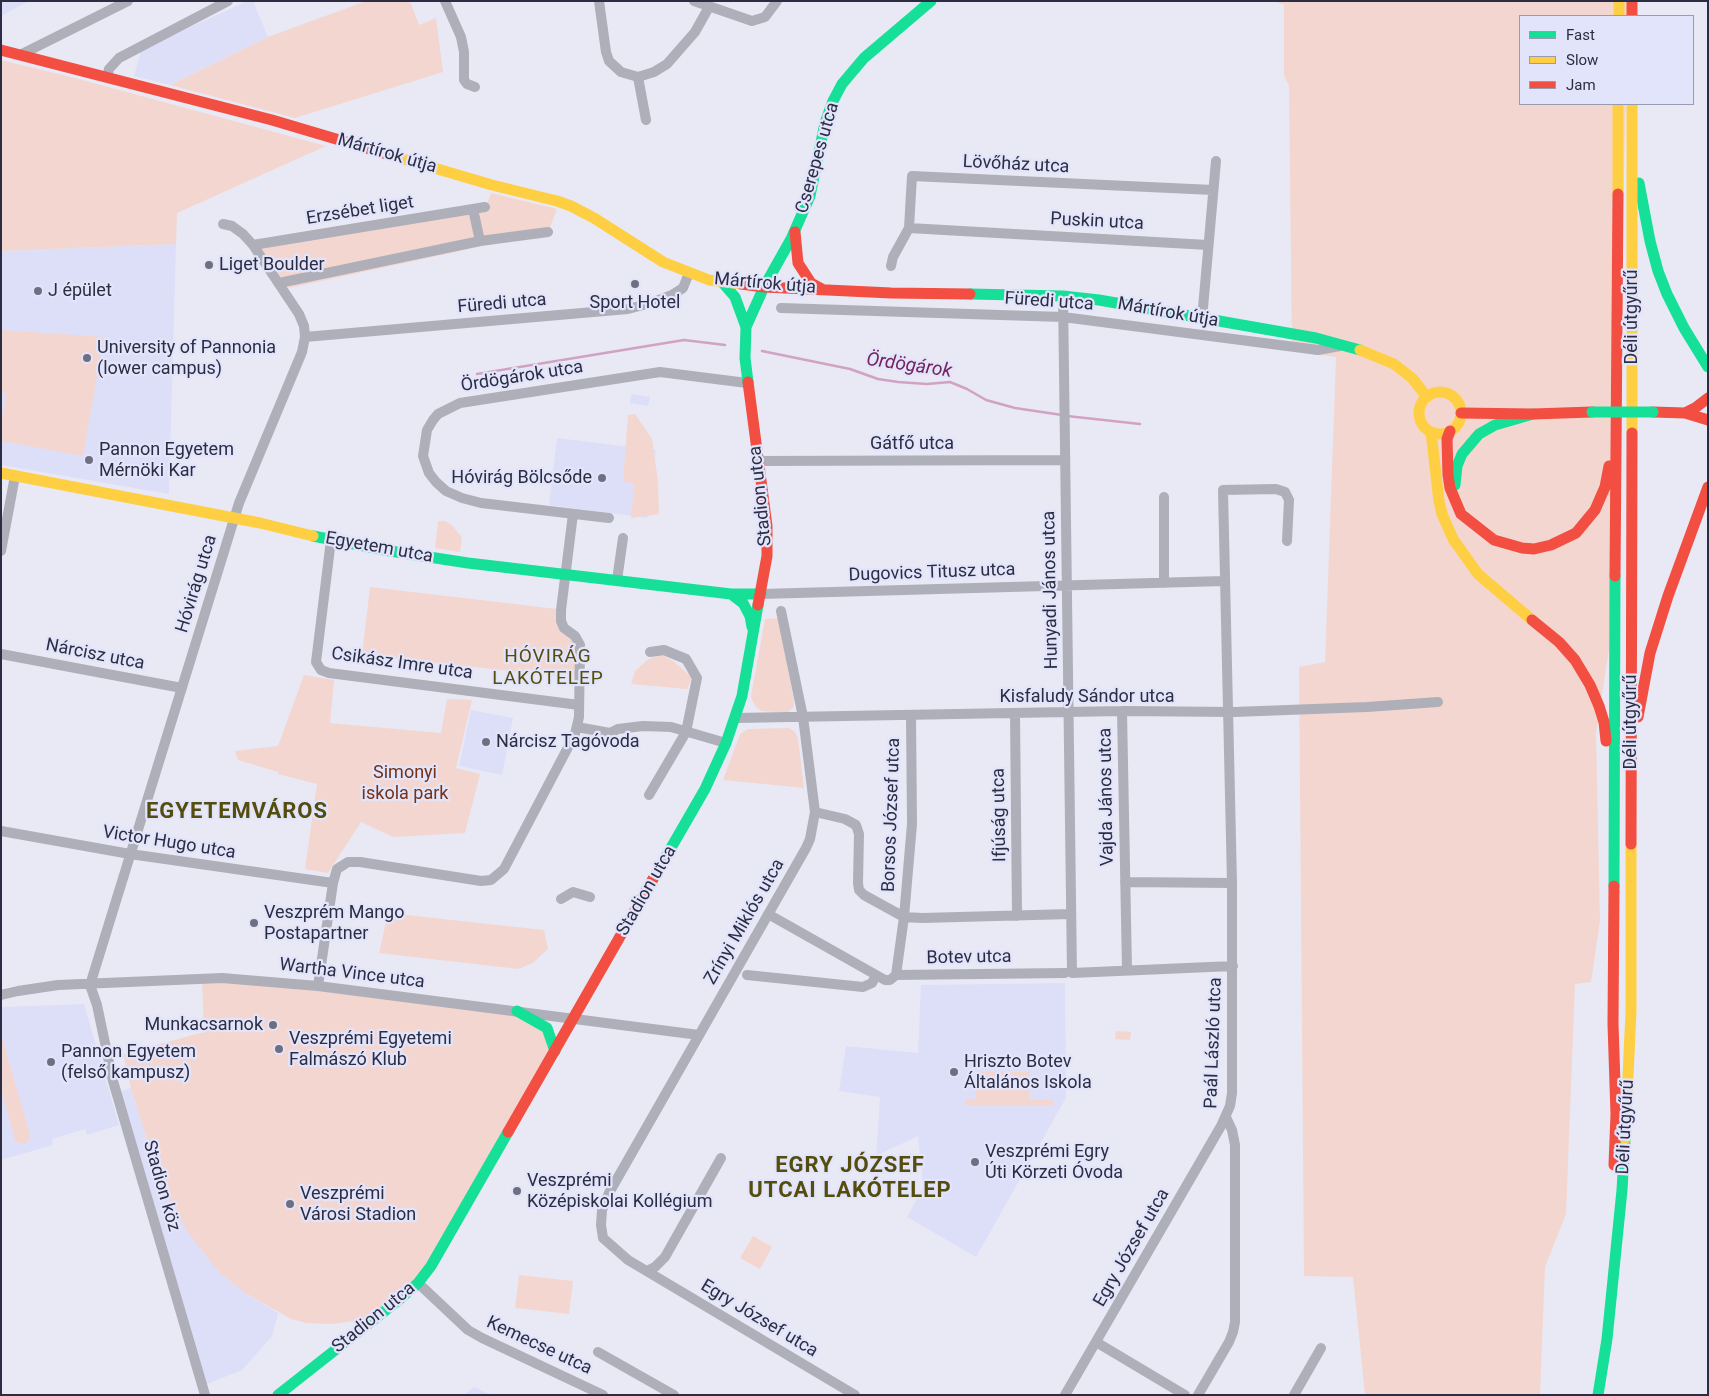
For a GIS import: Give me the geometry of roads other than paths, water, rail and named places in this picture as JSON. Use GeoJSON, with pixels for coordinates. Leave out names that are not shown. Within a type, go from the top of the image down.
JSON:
{"type":"FeatureCollection","features":[{"type":"Feature","properties":{"kind":"main road","name":"Cserepes utca"},"geometry":{"type":"LineString","coordinates":[[764,288],[795,231],[810,196],[825,123],[842,84],[864,58],[931,1]]}},
{"type":"Feature","properties":{"kind":"main road"},"geometry":{"type":"LineString","coordinates":[[1619,1],[1619,15]]}},
{"type":"Feature","properties":{"kind":"main road"},"geometry":{"type":"LineString","coordinates":[[1632,1],[1632,15]]}},
{"type":"Feature","properties":{"kind":"main road","name":"Mártírok útja"},"geometry":{"type":"LineString","coordinates":[[1,50],[272,120],[492,185],[558,201],[594,218],[664,262],[689,273],[722,282],[764,288],[891,293],[1063,296],[1099,300],[1202,320],[1316,338],[1343,345],[1394,364],[1412,378],[1427,397]]}},
{"type":"Feature","properties":{"kind":"main road","name":"Déli útgyűrű"},"geometry":{"type":"LineString","coordinates":[[1607,1339],[1616,1114],[1613,1024],[1618,105]]}},
{"type":"Feature","properties":{"kind":"main road","name":"Déli útgyűrű"},"geometry":{"type":"LineString","coordinates":[[1598,1395],[1607,1339],[1622,1190],[1631,1012],[1632,105]]}},
{"type":"Feature","properties":{"kind":"main road"},"geometry":{"type":"LineString","coordinates":[[1632,146],[1650,241],[1658,271],[1684,328],[1708,367]]}},
{"type":"Feature","properties":{"kind":"main road"},"geometry":{"type":"LineString","coordinates":[[795,231],[798,263],[811,283],[823,290]]}},
{"type":"Feature","properties":{"kind":"main road"},"geometry":{"type":"LineString","coordinates":[[722,282],[735,297],[746,327]]}},
{"type":"Feature","properties":{"kind":"main road","name":"Stadion utca"},"geometry":{"type":"LineString","coordinates":[[278,1395],[418,1283],[442,1249],[705,789],[726,743],[742,696],[767,556],[768,537],[745,358],[746,327],[764,288]]}},
{"type":"Feature","properties":{"kind":"main road"},"geometry":{"type":"LineString","coordinates":[[1684,328],[1708,345]]}},
{"type":"Feature","properties":{"kind":"main road"},"geometry":{"type":"LineString","coordinates":[[1437,392],[1449,394],[1458,401],[1462,413],[1458,424],[1450,431],[1444,434],[1431,432],[1420,418],[1420,406],[1427,397],[1437,392]]}},
{"type":"Feature","properties":{"kind":"main road"},"geometry":{"type":"LineString","coordinates":[[1685,413],[1708,398]]}},
{"type":"Feature","properties":{"kind":"main road"},"geometry":{"type":"LineString","coordinates":[[1462,413],[1653,412],[1685,413],[1708,420]]}},
{"type":"Feature","properties":{"kind":"main road"},"geometry":{"type":"LineString","coordinates":[[1456,504],[1457,466],[1469,444],[1480,434],[1495,425],[1533,414]]}},
{"type":"Feature","properties":{"kind":"main road"},"geometry":{"type":"LineString","coordinates":[[1450,431],[1447,439],[1448,475],[1450,488],[1461,514],[1473,526],[1494,540],[1534,549],[1551,545],[1576,533],[1595,510],[1605,487],[1616,433]]}},
{"type":"Feature","properties":{"kind":"main road"},"geometry":{"type":"LineString","coordinates":[[1431,432],[1439,501],[1451,534],[1464,556],[1478,574],[1559,642],[1575,660],[1590,686],[1601,714],[1614,785]]}},
{"type":"Feature","properties":{"kind":"main road","name":"Egyetem utca"},"geometry":{"type":"LineString","coordinates":[[1,474],[234,518],[331,540],[426,557],[731,594],[761,594]]}},
{"type":"Feature","properties":{"kind":"main road"},"geometry":{"type":"LineString","coordinates":[[1631,750],[1650,653],[1668,596],[1708,486]]}},
{"type":"Feature","properties":{"kind":"main road"},"geometry":{"type":"LineString","coordinates":[[731,594],[743,603],[747,610],[753,633]]}},
{"type":"Feature","properties":{"kind":"main road"},"geometry":{"type":"LineString","coordinates":[[517,1011],[547,1028],[555,1051]]}},
{"type":"Feature","properties":{"kind":"street"},"geometry":{"type":"LineString","coordinates":[[20,55],[128,1]]}},
{"type":"Feature","properties":{"kind":"street"},"geometry":{"type":"LineString","coordinates":[[107,77],[109,69],[119,58],[211,5],[228,1]]}},
{"type":"Feature","properties":{"kind":"street"},"geometry":{"type":"LineString","coordinates":[[445,1],[464,52],[464,80],[467,84],[475,87]]}},
{"type":"Feature","properties":{"kind":"street"},"geometry":{"type":"LineString","coordinates":[[599,1],[606,52],[609,60],[621,72],[638,77],[654,72],[667,64],[695,32],[709,7]]}},
{"type":"Feature","properties":{"kind":"street"},"geometry":{"type":"LineString","coordinates":[[694,1],[752,21],[765,17],[777,1]]}},
{"type":"Feature","properties":{"kind":"street"},"geometry":{"type":"LineString","coordinates":[[638,77],[646,120]]}},
{"type":"Feature","properties":{"kind":"street"},"geometry":{"type":"LineString","coordinates":[[1202,320],[1216,161]]}},
{"type":"Feature","properties":{"kind":"street","name":"Lövőház utca"},"geometry":{"type":"LineString","coordinates":[[891,266],[893,257],[909,228],[912,176],[1214,190]]}},
{"type":"Feature","properties":{"kind":"street","name":"Erzsébet liget"},"geometry":{"type":"LineString","coordinates":[[253,245],[485,207]]}},
{"type":"Feature","properties":{"kind":"street"},"geometry":{"type":"LineString","coordinates":[[473,209],[480,241]]}},
{"type":"Feature","properties":{"kind":"street"},"geometry":{"type":"LineString","coordinates":[[222,224],[232,226],[253,245],[299,314],[304,326],[305,337]]}},
{"type":"Feature","properties":{"kind":"street","name":"Puskin utca"},"geometry":{"type":"LineString","coordinates":[[909,228],[1208,245]]}},
{"type":"Feature","properties":{"kind":"street"},"geometry":{"type":"LineString","coordinates":[[279,283],[480,241],[548,232]]}},
{"type":"Feature","properties":{"kind":"street","name":"Füredi utca"},"geometry":{"type":"LineString","coordinates":[[305,337],[628,309],[672,295],[683,288],[689,273]]}},
{"type":"Feature","properties":{"kind":"street","name":"Hunyadi János utca"},"geometry":{"type":"LineString","coordinates":[[1063,296],[1071,914],[1068,973]]}},
{"type":"Feature","properties":{"kind":"street","name":"Füredi utca"},"geometry":{"type":"LineString","coordinates":[[781,308],[1064,317],[1318,350],[1343,345]]}},
{"type":"Feature","properties":{"kind":"street","name":"Hóvirág utca"},"geometry":{"type":"LineString","coordinates":[[90,985],[234,518],[302,352],[305,337]]}},
{"type":"Feature","properties":{"kind":"street","name":"Ördögárok utca"},"geometry":{"type":"LineString","coordinates":[[609,518],[482,503],[462,498],[446,491],[429,473],[423,456],[427,430],[438,414],[460,403],[660,372],[747,383]]}},
{"type":"Feature","properties":{"kind":"street","name":"Gátfő utca"},"geometry":{"type":"LineString","coordinates":[[758,461],[1065,460]]}},
{"type":"Feature","properties":{"kind":"street"},"geometry":{"type":"LineString","coordinates":[[1,551],[15,476]]}},
{"type":"Feature","properties":{"kind":"street"},"geometry":{"type":"LineString","coordinates":[[1228,712],[1223,490],[1276,489],[1285,492],[1289,500],[1287,541]]}},
{"type":"Feature","properties":{"kind":"street"},"geometry":{"type":"LineString","coordinates":[[1164,497],[1164,583]]}},
{"type":"Feature","properties":{"kind":"street"},"geometry":{"type":"LineString","coordinates":[[318,986],[333,882],[337,868],[348,862],[360,862],[480,881],[491,880],[504,869],[570,742],[579,717],[580,645],[575,636],[564,628],[561,621],[572,514]]}},
{"type":"Feature","properties":{"kind":"street"},"geometry":{"type":"LineString","coordinates":[[617,580],[623,538]]}},
{"type":"Feature","properties":{"kind":"street","name":"Csikász Imre utca"},"geometry":{"type":"LineString","coordinates":[[331,540],[316,662],[321,670],[329,673],[580,705]]}},
{"type":"Feature","properties":{"kind":"street","name":"Dugovics Titusz utca"},"geometry":{"type":"LineString","coordinates":[[761,594],[1224,581]]}},
{"type":"Feature","properties":{"kind":"street","name":"Zrínyi Miklós utca"},"geometry":{"type":"LineString","coordinates":[[601,1225],[602,1210],[609,1193],[806,848],[812,829],[814,812],[803,717],[781,611]]}},
{"type":"Feature","properties":{"kind":"street"},"geometry":{"type":"LineString","coordinates":[[649,795],[686,732],[697,678],[686,660],[664,650],[650,652]]}},
{"type":"Feature","properties":{"kind":"street","name":"Nárcisz utca"},"geometry":{"type":"LineString","coordinates":[[1,654],[182,688]]}},
{"type":"Feature","properties":{"kind":"street","name":"Kisfaludy Sándor utca"},"geometry":{"type":"LineString","coordinates":[[735,718],[1068,712],[1228,712],[1367,707],[1438,702]]}},
{"type":"Feature","properties":{"kind":"street","name":"Vajda János utca"},"geometry":{"type":"LineString","coordinates":[[1122,712],[1127,970]]}},
{"type":"Feature","properties":{"kind":"street","name":"Paál László utca"},"geometry":{"type":"LineString","coordinates":[[1198,1395],[1229,1342],[1235,1322],[1235,1145],[1232,1130],[1226,1117],[1232,1093],[1233,966],[1228,712]]}},
{"type":"Feature","properties":{"kind":"street","name":"Ifjúság utca"},"geometry":{"type":"LineString","coordinates":[[1015,713],[1017,916]]}},
{"type":"Feature","properties":{"kind":"street","name":"Borsos József utca"},"geometry":{"type":"LineString","coordinates":[[896,975],[904,917],[912,824],[911,715]]}},
{"type":"Feature","properties":{"kind":"street"},"geometry":{"type":"LineString","coordinates":[[576,727],[610,734],[618,728],[643,726],[671,727],[726,743]]}},
{"type":"Feature","properties":{"kind":"street","name":"Borsos József utca"},"geometry":{"type":"LineString","coordinates":[[814,812],[845,819],[856,825],[859,834],[859,890],[864,895],[904,917],[1071,914]]}},
{"type":"Feature","properties":{"kind":"street","name":"Victor Hugo utca"},"geometry":{"type":"LineString","coordinates":[[1,831],[130,854],[333,882]]}},
{"type":"Feature","properties":{"kind":"street","name":"Vajda János utca"},"geometry":{"type":"LineString","coordinates":[[1125,882],[1232,882]]}},
{"type":"Feature","properties":{"kind":"street"},"geometry":{"type":"LineString","coordinates":[[561,899],[574,892],[590,898]]}},
{"type":"Feature","properties":{"kind":"street","name":"Botev utca"},"geometry":{"type":"LineString","coordinates":[[768,914],[885,980],[890,980],[896,975],[1068,973],[1233,966]]}},
{"type":"Feature","properties":{"kind":"street","name":"Botev utca"},"geometry":{"type":"LineString","coordinates":[[747,974],[863,987],[872,982],[876,975]]}},
{"type":"Feature","properties":{"kind":"street","name":"Wartha Vince utca"},"geometry":{"type":"LineString","coordinates":[[1,995],[58,985],[222,978],[318,986],[699,1035]]}},
{"type":"Feature","properties":{"kind":"street","name":"Stadion köz"},"geometry":{"type":"LineString","coordinates":[[90,985],[97,1004],[113,1081],[204,1395]]}},
{"type":"Feature","properties":{"kind":"street","name":"Egry József utca"},"geometry":{"type":"LineString","coordinates":[[1065,1395],[1226,1117]]}},
{"type":"Feature","properties":{"kind":"street"},"geometry":{"type":"LineString","coordinates":[[647,1272],[665,1258],[721,1158]]}},
{"type":"Feature","properties":{"kind":"street","name":"Egry József utca"},"geometry":{"type":"LineString","coordinates":[[601,1225],[603,1238],[614,1249],[647,1272],[855,1395]]}},
{"type":"Feature","properties":{"kind":"street","name":"Kemecse utca"},"geometry":{"type":"LineString","coordinates":[[418,1283],[468,1330],[603,1395]]}},
{"type":"Feature","properties":{"kind":"street"},"geometry":{"type":"LineString","coordinates":[[1096,1342],[1185,1395]]}},
{"type":"Feature","properties":{"kind":"street"},"geometry":{"type":"LineString","coordinates":[[1294,1395],[1321,1348]]}},
{"type":"Feature","properties":{"kind":"street"},"geometry":{"type":"LineString","coordinates":[[598,1352],[674,1395]]}},
{"type":"Feature","properties":{"kind":"waterway","name":"Ördögárok"},"geometry":{"type":"LineString","coordinates":[[477,374],[684,340],[725,345]]}},
{"type":"Feature","properties":{"kind":"waterway","name":"Ördögárok"},"geometry":{"type":"LineString","coordinates":[[762,351],[850,369],[878,379],[927,384],[950,382],[986,400],[1015,408],[1062,415]]}},
{"type":"Feature","properties":{"kind":"waterway","name":"Ördögárok"},"geometry":{"type":"LineString","coordinates":[[1067,416],[1140,424]]}},
{"type":"Feature","properties":{"kind":"place","name":"Liget Boulder"},"geometry":{"type":"Point","coordinates":[209,265]}},
{"type":"Feature","properties":{"kind":"place","name":"Sport Hotel"},"geometry":{"type":"Point","coordinates":[635,284]}},
{"type":"Feature","properties":{"kind":"place","name":"J épület"},"geometry":{"type":"Point","coordinates":[38,291]}},
{"type":"Feature","properties":{"kind":"place","name":"University of Pannonia (lower campus)"},"geometry":{"type":"Point","coordinates":[87,358]}},
{"type":"Feature","properties":{"kind":"place","name":"Pannon Egyetem Mérnöki Kar"},"geometry":{"type":"Point","coordinates":[89,460]}},
{"type":"Feature","properties":{"kind":"place","name":"Hóvirág Bölcsőde"},"geometry":{"type":"Point","coordinates":[602,478]}},
{"type":"Feature","properties":{"kind":"place","name":"Nárcisz Tagóvoda"},"geometry":{"type":"Point","coordinates":[486,742]}},
{"type":"Feature","properties":{"kind":"place","name":"Veszprém Mango Postapartner"},"geometry":{"type":"Point","coordinates":[254,923]}},
{"type":"Feature","properties":{"kind":"place","name":"Munkacsarnok"},"geometry":{"type":"Point","coordinates":[273,1025]}},
{"type":"Feature","properties":{"kind":"place","name":"Veszprémi Egyetemi Falmászó Klub"},"geometry":{"type":"Point","coordinates":[279,1049]}},
{"type":"Feature","properties":{"kind":"place","name":"Pannon Egyetem (felső kampusz)"},"geometry":{"type":"Point","coordinates":[51,1062]}},
{"type":"Feature","properties":{"kind":"place","name":"Hriszto Botev Általános Iskola"},"geometry":{"type":"Point","coordinates":[954,1072]}},
{"type":"Feature","properties":{"kind":"place","name":"Veszprémi Egry Úti Körzeti Óvoda"},"geometry":{"type":"Point","coordinates":[975,1162]}},
{"type":"Feature","properties":{"kind":"place","name":"Veszprémi Középiskolai Kollégium"},"geometry":{"type":"Point","coordinates":[517,1191]}},
{"type":"Feature","properties":{"kind":"place","name":"Veszprémi Városi Stadion"},"geometry":{"type":"Point","coordinates":[290,1204]}},
{"type":"Feature","properties":{"kind":"district","name":"HÓVIRÁG LAKÓTELEP"},"geometry":{"type":"Point","coordinates":[548,668]}},
{"type":"Feature","properties":{"kind":"district","name":"EGYETEMVÁROS"},"geometry":{"type":"Point","coordinates":[237,812]}},
{"type":"Feature","properties":{"kind":"district","name":"EGRY JÓZSEF UTCAI LAKÓTELEP"},"geometry":{"type":"Point","coordinates":[850,1178]}},
{"type":"Feature","properties":{"kind":"park label","name":"Simonyi iskola park"},"geometry":{"type":"Point","coordinates":[405,783]}}]}
